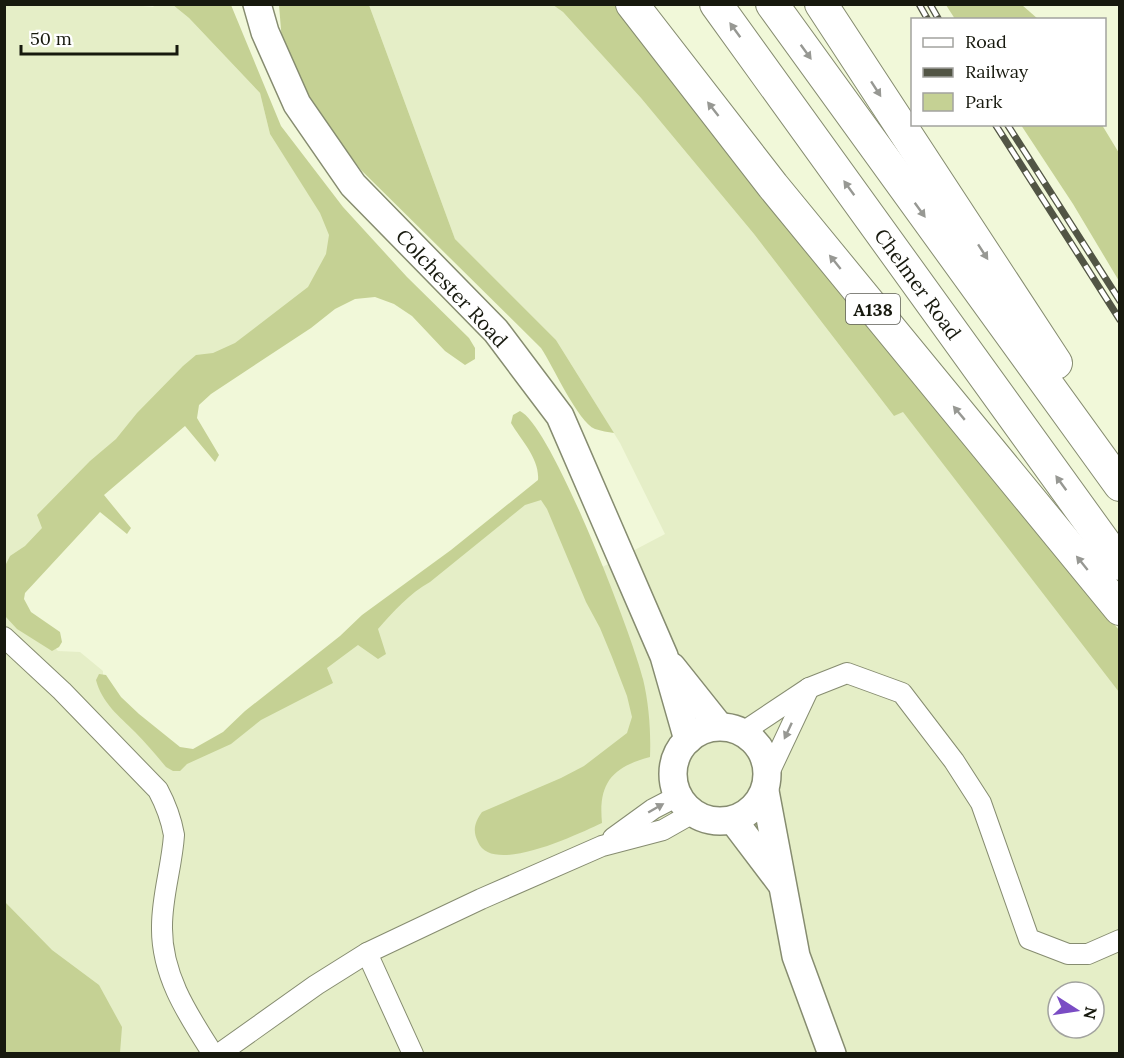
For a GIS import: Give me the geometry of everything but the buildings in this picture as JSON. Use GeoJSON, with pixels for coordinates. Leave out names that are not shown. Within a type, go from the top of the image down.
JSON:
{"type":"FeatureCollection","features":[{"type":"Feature","properties":{"kind":"main road","name":"Colchester Road"},"geometry":{"type":"LineString","coordinates":[[256,4],[265,32],[297,105],[353,185],[496,331],[560,416],[664,656],[688,740]]}},
{"type":"Feature","properties":{"kind":"main road","name":"Colchester Road"},"geometry":{"type":"LineString","coordinates":[[265,32],[268,4]]}},
{"type":"Feature","properties":{"kind":"main road","name":"A138"},"geometry":{"type":"LineString","coordinates":[[632,4],[788,204],[1119,609]]}},
{"type":"Feature","properties":{"kind":"main road","name":"Chelmer Road"},"geometry":{"type":"LineString","coordinates":[[716,4],[1119,564]]}},
{"type":"Feature","properties":{"kind":"main road"},"geometry":{"type":"LineString","coordinates":[[772,4],[1119,485]]}},
{"type":"Feature","properties":{"kind":"main road"},"geometry":{"type":"LineString","coordinates":[[821,4],[1119,460]]}},
{"type":"Feature","properties":{"kind":"main road","name":"Colchester Road"},"geometry":{"type":"LineString","coordinates":[[664,656],[731,729]]}},
{"type":"Feature","properties":{"kind":"main road"},"geometry":{"type":"LineString","coordinates":[[766,783],[756,805],[743,815],[732,820],[716,821],[686,805],[673,780],[673,772],[677,755],[696,733],[731,729],[756,742],[762,752],[796,956],[832,1053]]}},
{"type":"Feature","properties":{"kind":"main road"},"geometry":{"type":"LineString","coordinates":[[732,820],[784,887]]}},
{"type":"Feature","properties":{"kind":"street"},"geometry":{"type":"LineString","coordinates":[[4,637],[63,691],[158,790],[166,805],[174,835],[162,928],[165,958],[172,984],[186,1012],[213,1053]]}},
{"type":"Feature","properties":{"kind":"street"},"geometry":{"type":"LineString","coordinates":[[731,729],[809,688],[848,673],[902,693],[954,761],[981,803],[1029,939],[1068,954],[1088,954],[1119,940]]}},
{"type":"Feature","properties":{"kind":"street"},"geometry":{"type":"LineString","coordinates":[[766,783],[809,688]]}},
{"type":"Feature","properties":{"kind":"street"},"geometry":{"type":"LineString","coordinates":[[219,1053],[316,985],[367,953],[481,899],[602,846],[653,809],[686,805]]}},
{"type":"Feature","properties":{"kind":"street"},"geometry":{"type":"LineString","coordinates":[[367,953],[413,1053]]}},
{"type":"Feature","properties":{"kind":"shaded area"},"geometry":{"type":"Polygon","coordinates":[[[120,4],[153,7],[173,5],[189,18],[260,93],[270,134],[353,263],[270,326],[5,586],[5,5],[120,4]]]}},
{"type":"Feature","properties":{"kind":"shaded area"},"geometry":{"type":"Polygon","coordinates":[[[369,5],[553,5],[563,12],[641,98],[754,234],[894,416],[903,411],[1119,671],[1119,1053],[5,1053],[4,596],[58,651],[80,652],[103,671],[103,684],[180,762],[228,738],[550,482],[591,573],[665,534],[620,443],[556,340],[455,239],[369,5]]]}},
{"type":"Feature","properties":{"kind":"green space"},"geometry":{"type":"Polygon","coordinates":[[[173,5],[231,5],[281,126],[343,207],[407,277],[469,338],[475,348],[475,359],[465,365],[445,351],[412,316],[394,304],[375,297],[355,299],[335,309],[311,328],[211,394],[199,405],[197,418],[219,455],[215,462],[185,426],[104,495],[131,528],[127,534],[100,512],[25,593],[24,599],[31,612],[60,632],[62,642],[52,651],[17,629],[5,616],[5,566],[10,556],[25,546],[42,528],[37,515],[90,461],[116,439],[137,413],[183,366],[196,355],[213,353],[235,343],[308,287],[326,254],[329,235],[320,213],[270,134],[260,93],[189,18],[173,5]]]}},
{"type":"Feature","properties":{"kind":"green space"},"geometry":{"type":"Polygon","coordinates":[[[279,5],[369,5],[455,239],[556,340],[614,433],[595,429],[588,424],[574,405],[541,348],[361,170],[299,85],[282,42],[279,5]]]}},
{"type":"Feature","properties":{"kind":"green space"},"geometry":{"type":"Polygon","coordinates":[[[553,5],[617,5],[963,440],[1119,630],[1119,692],[903,412],[894,416],[754,234],[641,98],[563,12],[553,5]]]}},
{"type":"Feature","properties":{"kind":"green space"},"geometry":{"type":"Polygon","coordinates":[[[946,5],[1022,5],[1037,18],[954,18],[946,5]]]}},
{"type":"Feature","properties":{"kind":"green space"},"geometry":{"type":"Polygon","coordinates":[[[1022,126],[1103,126],[1119,153],[1119,281],[1073,204],[1022,126]]]}},
{"type":"Feature","properties":{"kind":"green space"},"geometry":{"type":"Polygon","coordinates":[[[520,411],[534,425],[551,453],[590,535],[624,622],[645,689],[649,718],[650,757],[626,766],[611,778],[603,797],[602,823],[556,843],[517,854],[500,855],[486,851],[478,842],[475,834],[476,823],[482,812],[584,766],[627,733],[632,717],[627,696],[600,628],[586,602],[547,509],[541,500],[525,505],[396,610],[378,629],[386,654],[378,659],[358,645],[327,668],[333,683],[261,720],[231,744],[187,764],[180,771],[173,771],[166,767],[102,696],[96,680],[99,674],[106,675],[121,697],[180,747],[193,749],[223,732],[245,711],[340,636],[362,615],[451,550],[538,480],[533,457],[511,423],[513,415],[520,411]]]}},
{"type":"Feature","properties":{"kind":"green space"},"geometry":{"type":"Polygon","coordinates":[[[4,901],[52,950],[99,985],[122,1027],[120,1053],[5,1053],[4,901]]]}},
{"type":"Feature","properties":{"kind":"railway"},"geometry":{"type":"LineString","coordinates":[[919,4],[927,18]]}},
{"type":"Feature","properties":{"kind":"railway"},"geometry":{"type":"LineString","coordinates":[[930,4],[938,18]]}},
{"type":"Feature","properties":{"kind":"railway"},"geometry":{"type":"LineString","coordinates":[[996,126],[1120,320]]}},
{"type":"Feature","properties":{"kind":"railway"},"geometry":{"type":"LineString","coordinates":[[1008,126],[1120,301]]}}]}
